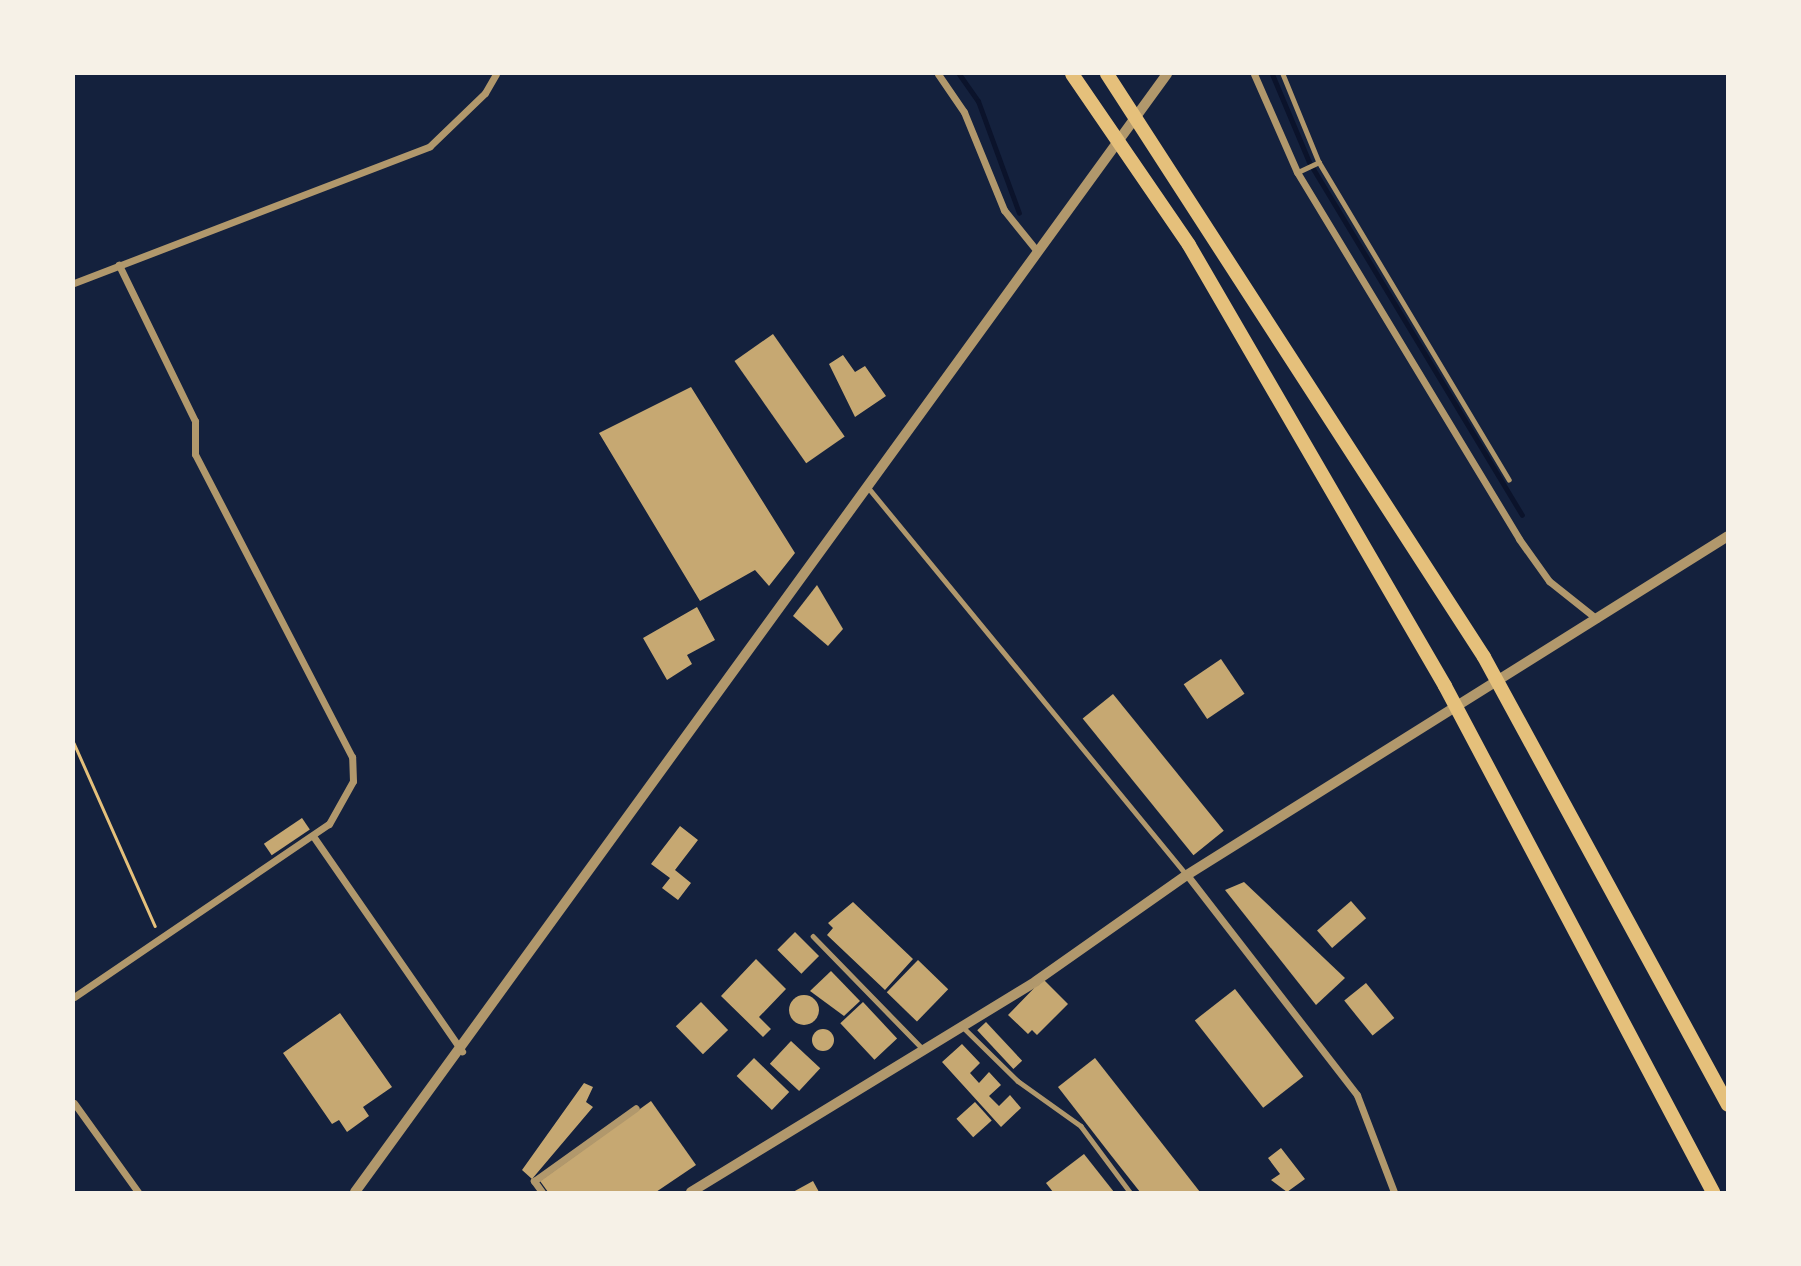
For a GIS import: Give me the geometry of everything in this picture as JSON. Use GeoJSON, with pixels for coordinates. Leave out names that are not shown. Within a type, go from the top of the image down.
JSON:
{"type":"FeatureCollection","features":[{"type":"Feature","properties":{"kind":"highway"},"geometry":{"type":"LineString","coordinates":[[1072,74],[1189,245],[1445,686],[1713,1192]]}},
{"type":"Feature","properties":{"kind":"highway"},"geometry":{"type":"LineString","coordinates":[[1107,74],[1484,657],[1727,1105]]}},
{"type":"Feature","properties":{"kind":"street"},"geometry":{"type":"LineString","coordinates":[[74,283],[430,146],[485,93],[496,74]]}},
{"type":"Feature","properties":{"kind":"street"},"geometry":{"type":"LineString","coordinates":[[938,74],[964,112],[1004,210],[1037,251]]}},
{"type":"Feature","properties":{"kind":"street"},"geometry":{"type":"LineString","coordinates":[[355,1192],[462,1051],[866,485],[1167,74]]}},
{"type":"Feature","properties":{"kind":"street"},"geometry":{"type":"LineString","coordinates":[[1254,74],[1297,172],[1519,539],[1549,581],[1597,619]]}},
{"type":"Feature","properties":{"kind":"street"},"geometry":{"type":"LineString","coordinates":[[74,998],[329,824],[353,781],[352,757],[195,454],[195,421],[170,358],[119,265]]}},
{"type":"Feature","properties":{"kind":"street"},"geometry":{"type":"LineString","coordinates":[[691,1192],[962,1026],[1187,875],[1727,536]]}},
{"type":"Feature","properties":{"kind":"street"},"geometry":{"type":"LineString","coordinates":[[313,836],[462,1051]]}},
{"type":"Feature","properties":{"kind":"street"},"geometry":{"type":"LineString","coordinates":[[1187,875],[1357,1095],[1394,1192]]}},
{"type":"Feature","properties":{"kind":"street"},"geometry":{"type":"LineString","coordinates":[[74,1103],[138,1192]]}},
{"type":"Feature","properties":{"kind":"street"},"geometry":{"type":"LineString","coordinates":[[542,1192],[534,1181],[636,1108]]}},
{"type":"Feature","properties":{"kind":"lane"},"geometry":{"type":"LineString","coordinates":[[1283,74],[1319,162],[1510,480]]}},
{"type":"Feature","properties":{"kind":"lane"},"geometry":{"type":"LineString","coordinates":[[1297,172],[1319,162]]}},
{"type":"Feature","properties":{"kind":"lane"},"geometry":{"type":"LineString","coordinates":[[866,485],[1187,875]]}},
{"type":"Feature","properties":{"kind":"lane"},"geometry":{"type":"LineString","coordinates":[[813,936],[924,1049]]}},
{"type":"Feature","properties":{"kind":"lane"},"geometry":{"type":"LineString","coordinates":[[962,1026],[1018,1081],[1082,1126],[1130,1192]]}},
{"type":"Feature","properties":{"kind":"path"},"geometry":{"type":"LineString","coordinates":[[74,743],[161,939]]}},
{"type":"Feature","properties":{"kind":"building"},"geometry":{"type":"Polygon","coordinates":[[[773,334],[845,436],[806,463],[734,361],[773,334]]]}},
{"type":"Feature","properties":{"kind":"building"},"geometry":{"type":"Polygon","coordinates":[[[843,355],[855,372],[865,366],[886,396],[855,417],[829,364],[843,355]]]}},
{"type":"Feature","properties":{"kind":"building"},"geometry":{"type":"Polygon","coordinates":[[[691,387],[795,553],[769,586],[755,570],[700,601],[599,433],[691,387]]]}},
{"type":"Feature","properties":{"kind":"building"},"geometry":{"type":"Polygon","coordinates":[[[817,585],[843,629],[828,646],[793,616],[817,585]]]}},
{"type":"Feature","properties":{"kind":"building"},"geometry":{"type":"Polygon","coordinates":[[[697,607],[715,640],[687,655],[692,664],[667,680],[643,638],[697,607]]]}},
{"type":"Feature","properties":{"kind":"building"},"geometry":{"type":"Polygon","coordinates":[[[1221,659],[1244,694],[1207,719],[1184,684],[1221,659]]]}},
{"type":"Feature","properties":{"kind":"building"},"geometry":{"type":"Polygon","coordinates":[[[1113,694],[1224,831],[1193,855],[1083,719],[1113,694]]]}},
{"type":"Feature","properties":{"kind":"building"},"geometry":{"type":"Polygon","coordinates":[[[302,818],[310,830],[272,855],[264,844],[302,818]]]}},
{"type":"Feature","properties":{"kind":"building"},"geometry":{"type":"Polygon","coordinates":[[[680,826],[698,840],[675,870],[691,883],[678,900],[662,888],[670,878],[651,864],[680,826]]]}},
{"type":"Feature","properties":{"kind":"building"},"geometry":{"type":"Polygon","coordinates":[[[1244,882],[1345,978],[1316,1005],[1225,890],[1244,882]]]}},
{"type":"Feature","properties":{"kind":"building"},"geometry":{"type":"Polygon","coordinates":[[[1351,901],[1366,918],[1332,948],[1317,931],[1351,901]]]}},
{"type":"Feature","properties":{"kind":"building"},"geometry":{"type":"Polygon","coordinates":[[[853,902],[913,959],[885,990],[827,935],[833,928],[828,923],[853,902]]]}},
{"type":"Feature","properties":{"kind":"building"},"geometry":{"type":"Polygon","coordinates":[[[795,932],[819,956],[801,974],[777,950],[795,932]]]}},
{"type":"Feature","properties":{"kind":"building"},"geometry":{"type":"Polygon","coordinates":[[[756,959],[786,989],[759,1017],[771,1029],[763,1037],[721,996],[756,959]]]}},
{"type":"Feature","properties":{"kind":"building"},"geometry":{"type":"Polygon","coordinates":[[[918,960],[948,989],[917,1022],[887,992],[918,960]]]}},
{"type":"Feature","properties":{"kind":"building"},"geometry":{"type":"Polygon","coordinates":[[[831,971],[860,1001],[844,1016],[810,991],[831,971]]]}},
{"type":"Feature","properties":{"kind":"building"},"geometry":{"type":"Polygon","coordinates":[[[1043,979],[1068,1004],[1037,1035],[1032,1030],[1028,1034],[1008,1015],[1043,979]]]}},
{"type":"Feature","properties":{"kind":"building"},"geometry":{"type":"Polygon","coordinates":[[[1366,983],[1394,1018],[1373,1036],[1344,1001],[1366,983]]]}},
{"type":"Feature","properties":{"kind":"building"},"geometry":{"type":"Polygon","coordinates":[[[1235,989],[1303,1076],[1263,1108],[1195,1020],[1235,989]]]}},
{"type":"Feature","properties":{"kind":"building"},"geometry":{"type":"Polygon","coordinates":[[[804,995],[815,999],[819,1010],[815,1021],[804,1025],[793,1021],[789,1010],[793,999],[804,995]]]}},
{"type":"Feature","properties":{"kind":"building"},"geometry":{"type":"Polygon","coordinates":[[[701,1002],[728,1030],[703,1054],[676,1026],[701,1002]]]}},
{"type":"Feature","properties":{"kind":"building"},"geometry":{"type":"Polygon","coordinates":[[[863,1002],[897,1039],[874,1060],[840,1023],[863,1002]]]}},
{"type":"Feature","properties":{"kind":"building"},"geometry":{"type":"Polygon","coordinates":[[[340,1013],[392,1087],[363,1107],[369,1116],[347,1132],[339,1120],[332,1124],[283,1053],[340,1013]]]}},
{"type":"Feature","properties":{"kind":"building"},"geometry":{"type":"Polygon","coordinates":[[[986,1022],[1022,1061],[1013,1069],[977,1030],[986,1022]]]}},
{"type":"Feature","properties":{"kind":"building"},"geometry":{"type":"Polygon","coordinates":[[[823,1029],[831,1032],[834,1040],[831,1048],[823,1051],[815,1048],[812,1040],[815,1032],[823,1029]]]}},
{"type":"Feature","properties":{"kind":"building"},"geometry":{"type":"Polygon","coordinates":[[[791,1041],[820,1068],[799,1091],[770,1064],[791,1041]]]}},
{"type":"Feature","properties":{"kind":"building"},"geometry":{"type":"Polygon","coordinates":[[[962,1044],[980,1063],[970,1073],[979,1083],[989,1072],[1001,1085],[989,1096],[999,1106],[1010,1095],[1021,1108],[1001,1127],[942,1062],[962,1044]]]}},
{"type":"Feature","properties":{"kind":"building"},"geometry":{"type":"Polygon","coordinates":[[[754,1058],[789,1092],[772,1110],[737,1076],[754,1058]]]}},
{"type":"Feature","properties":{"kind":"building"},"geometry":{"type":"Polygon","coordinates":[[[1095,1058],[1200,1192],[1140,1192],[1110,1154],[1058,1087],[1095,1058]]]}},
{"type":"Feature","properties":{"kind":"building"},"geometry":{"type":"Polygon","coordinates":[[[584,1083],[593,1087],[586,1102],[593,1107],[532,1179],[522,1170],[584,1083]]]}},
{"type":"Feature","properties":{"kind":"building"},"geometry":{"type":"Polygon","coordinates":[[[651,1101],[696,1165],[656,1192],[548,1192],[540,1181],[651,1101]]]}},
{"type":"Feature","properties":{"kind":"building"},"geometry":{"type":"Polygon","coordinates":[[[975,1102],[992,1121],[973,1137],[956,1119],[975,1102]]]}},
{"type":"Feature","properties":{"kind":"building"},"geometry":{"type":"Polygon","coordinates":[[[1281,1148],[1305,1179],[1287,1192],[1271,1180],[1280,1174],[1268,1158],[1281,1148]]]}},
{"type":"Feature","properties":{"kind":"building"},"geometry":{"type":"Polygon","coordinates":[[[1084,1154],[1114,1192],[1053,1192],[1046,1183],[1084,1154]]]}},
{"type":"Feature","properties":{"kind":"building"},"geometry":{"type":"Polygon","coordinates":[[[813,1181],[819,1192],[793,1192],[813,1181]]]}},
{"type":"Feature","properties":{"kind":"waterway"},"geometry":{"type":"LineString","coordinates":[[959,74],[978,101],[1019,213]]}},
{"type":"Feature","properties":{"kind":"waterway"},"geometry":{"type":"LineString","coordinates":[[1272,74],[1309,162],[1522,515]]}}]}
